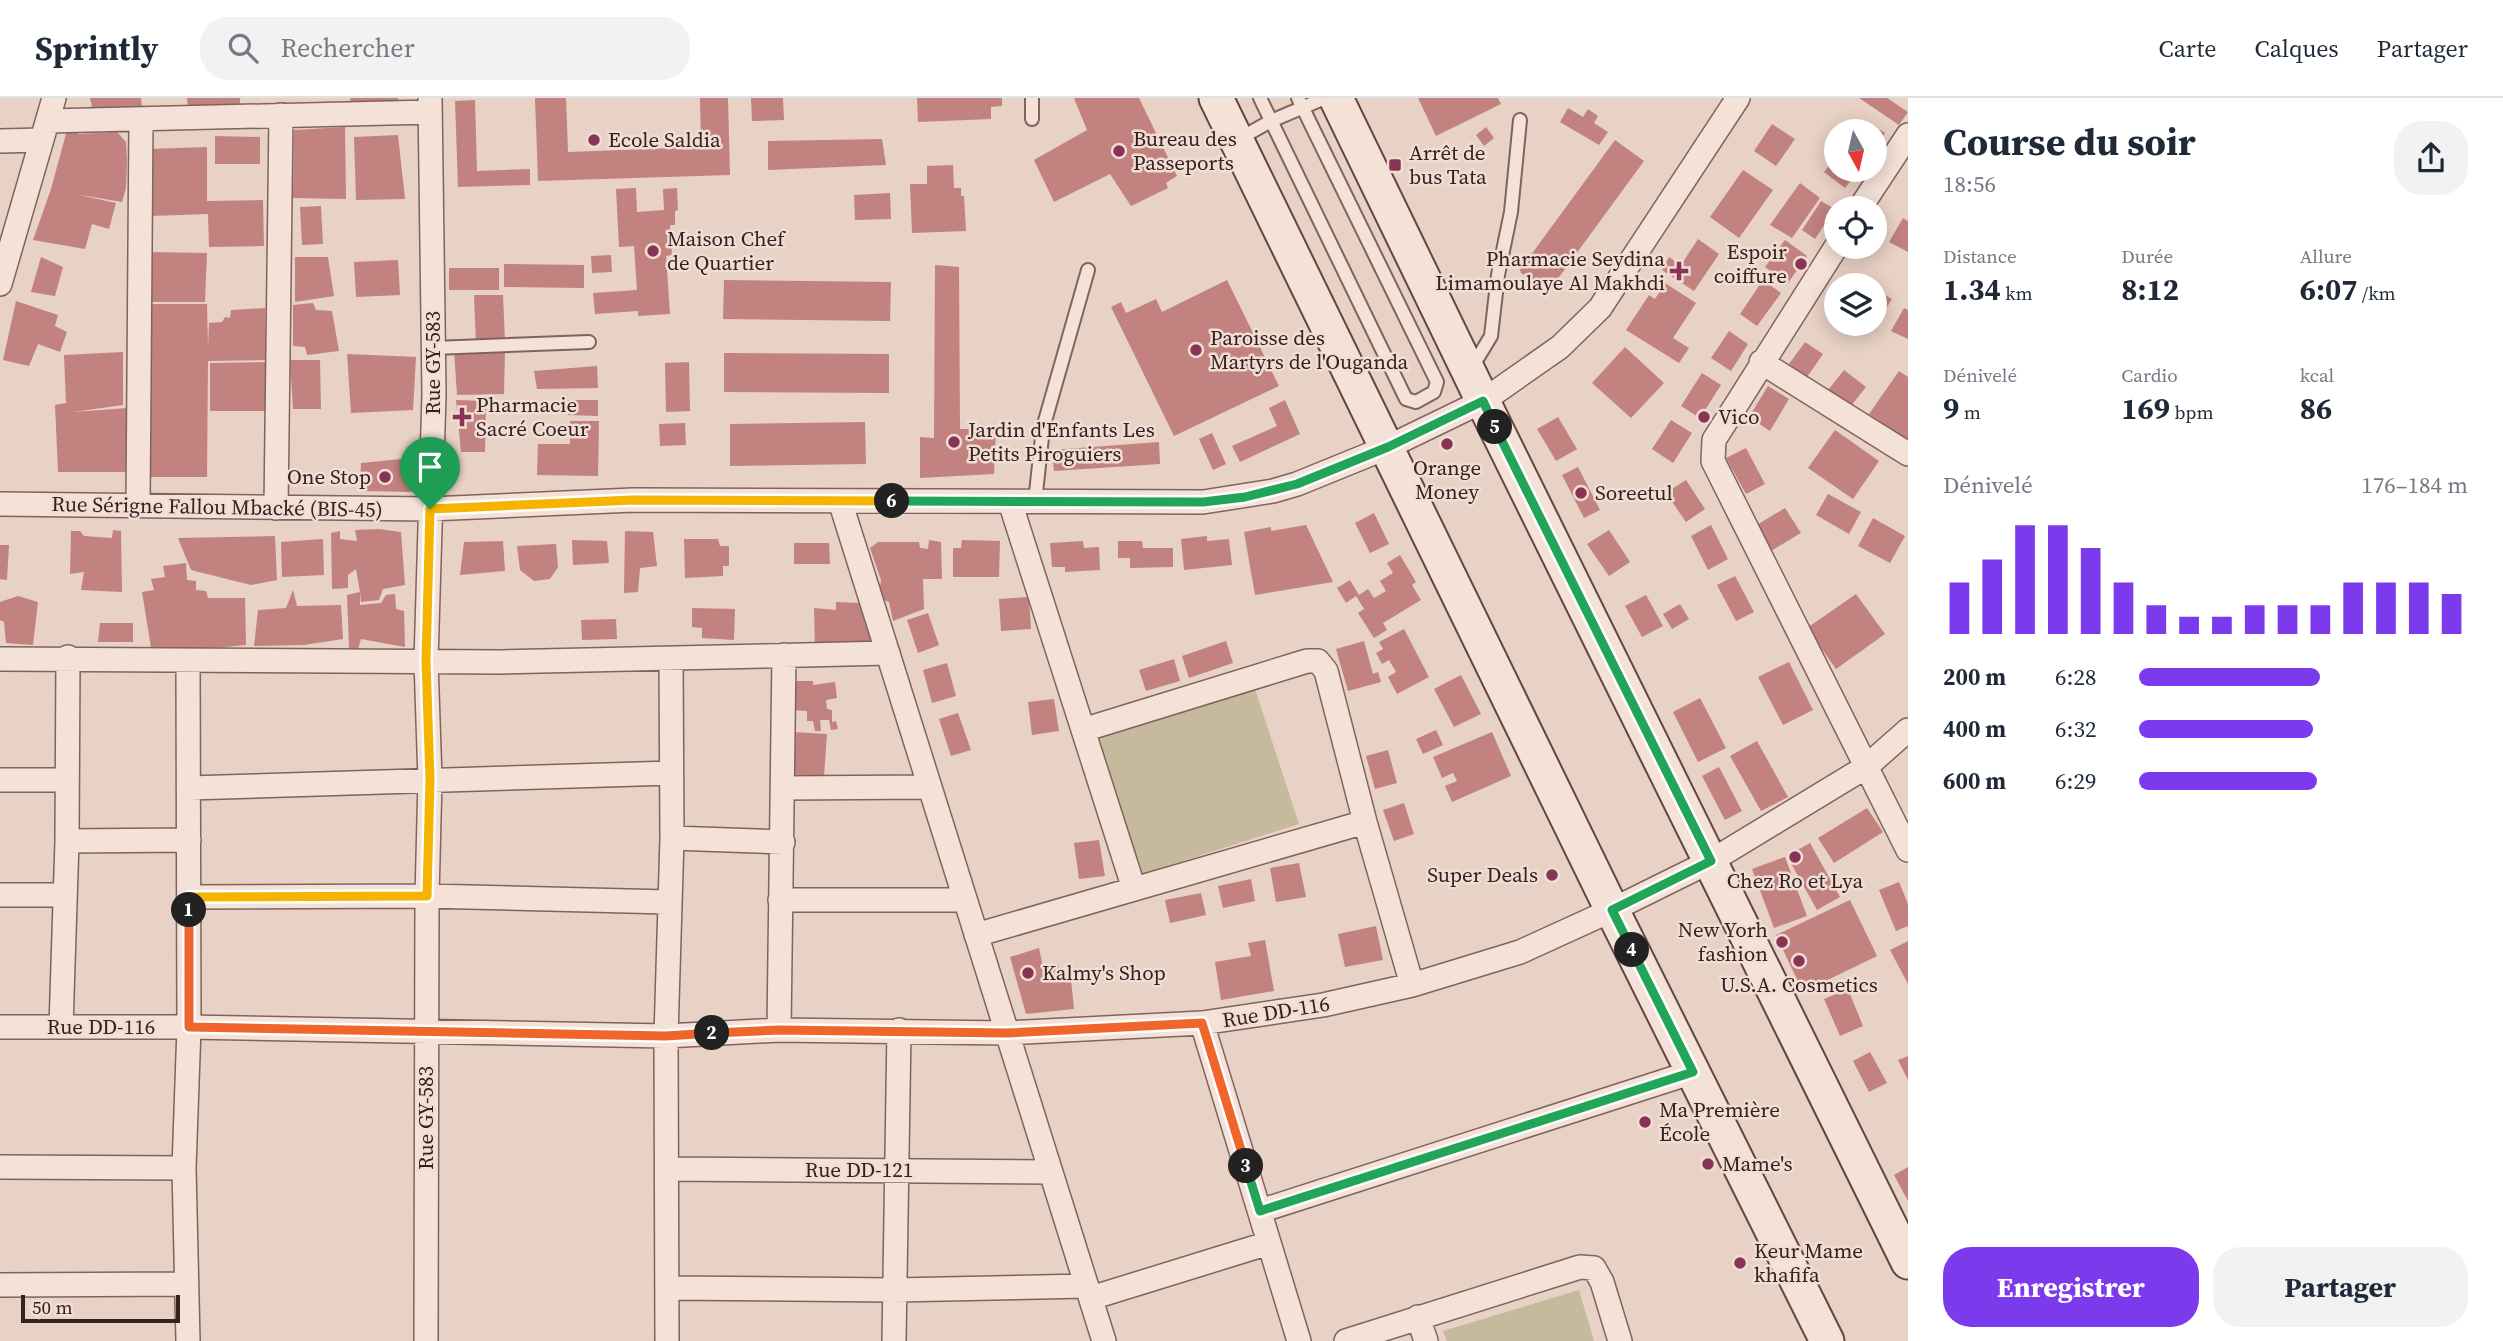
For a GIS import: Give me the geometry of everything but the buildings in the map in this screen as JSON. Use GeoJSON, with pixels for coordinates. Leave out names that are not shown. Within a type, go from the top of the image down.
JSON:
{"type":"FeatureCollection","features":[{"type":"Feature","properties":{"kind":"street"},"geometry":{"type":"LineString","coordinates":[[0,284],[54,98]]}},
{"type":"Feature","properties":{"kind":"street"},"geometry":{"type":"LineString","coordinates":[[1216,98],[1612,910],[1827,1341]]}},
{"type":"Feature","properties":{"kind":"street"},"geometry":{"type":"LineString","coordinates":[[1336,98],[1908,1262]]}},
{"type":"Feature","properties":{"kind":"street","name":"Rue Sérigne Fallou Mbacké (BIS-45)"},"geometry":{"type":"LineString","coordinates":[[0,504],[430,509],[633,500],[1203,502],[1245,497],[1297,484],[1388,447],[1476,387],[1560,347],[1600,308],[1738,98]]}},
{"type":"Feature","properties":{"kind":"street"},"geometry":{"type":"LineString","coordinates":[[0,141],[45,130],[141,119],[281,115],[430,105]]}},
{"type":"Feature","properties":{"kind":"street","name":"Rue GY-583"},"geometry":{"type":"LineString","coordinates":[[426,1341],[426,1031],[430,779],[426,661],[433,348],[430,105]]}},
{"type":"Feature","properties":{"kind":"street"},"geometry":{"type":"LineString","coordinates":[[276,508],[281,115]]}},
{"type":"Feature","properties":{"kind":"street"},"geometry":{"type":"LineString","coordinates":[[138,506],[141,119]]}},
{"type":"Feature","properties":{"kind":"street"},"geometry":{"type":"LineString","coordinates":[[1868,196],[1908,135]]}},
{"type":"Feature","properties":{"kind":"street"},"geometry":{"type":"LineString","coordinates":[[1828,259],[1714,440],[1713,461],[1908,850]]}},
{"type":"Feature","properties":{"kind":"street"},"geometry":{"type":"LineString","coordinates":[[1761,362],[1908,454]]}},
{"type":"Feature","properties":{"kind":"street"},"geometry":{"type":"LineString","coordinates":[[840,501],[1104,1341]]}},
{"type":"Feature","properties":{"kind":"street"},"geometry":{"type":"LineString","coordinates":[[1010,502],[1134,889]]}},
{"type":"Feature","properties":{"kind":"street"},"geometry":{"type":"LineString","coordinates":[[0,659],[68,657],[188,661],[501,662],[888,653]]}},
{"type":"Feature","properties":{"kind":"street"},"geometry":{"type":"LineString","coordinates":[[779,1030],[784,655]]}},
{"type":"Feature","properties":{"kind":"street"},"geometry":{"type":"LineString","coordinates":[[61,1027],[67,841],[68,657]]}},
{"type":"Feature","properties":{"kind":"street"},"geometry":{"type":"LineString","coordinates":[[667,1341],[666,1036],[672,838],[671,659]]}},
{"type":"Feature","properties":{"kind":"street"},"geometry":{"type":"LineString","coordinates":[[188,661],[189,1027],[184,1168],[188,1341]]}},
{"type":"Feature","properties":{"kind":"street"},"geometry":{"type":"LineString","coordinates":[[1083,730],[1307,661],[1318,662],[1326,671],[1365,822],[1412,985]]}},
{"type":"Feature","properties":{"kind":"street","name":"Rue DD-116"},"geometry":{"type":"LineString","coordinates":[[0,1027],[189,1027],[666,1036],[779,1030],[1007,1033],[1202,1023],[1323,1005],[1412,985],[1520,953],[1612,910],[1711,861],[1866,767],[1908,730]]}},
{"type":"Feature","properties":{"kind":"street"},"geometry":{"type":"LineString","coordinates":[[189,788],[671,774]]}},
{"type":"Feature","properties":{"kind":"street"},"geometry":{"type":"LineString","coordinates":[[0,780],[66,780]]}},
{"type":"Feature","properties":{"kind":"street"},"geometry":{"type":"LineString","coordinates":[[783,788],[930,788]]}},
{"type":"Feature","properties":{"kind":"street"},"geometry":{"type":"LineString","coordinates":[[976,935],[1365,822]]}},
{"type":"Feature","properties":{"kind":"street"},"geometry":{"type":"LineString","coordinates":[[672,838],[783,842]]}},
{"type":"Feature","properties":{"kind":"street"},"geometry":{"type":"LineString","coordinates":[[67,841],[189,841]]}},
{"type":"Feature","properties":{"kind":"street"},"geometry":{"type":"LineString","coordinates":[[0,895],[64,895]]}},
{"type":"Feature","properties":{"kind":"street"},"geometry":{"type":"LineString","coordinates":[[189,897],[427,896],[668,902]]}},
{"type":"Feature","properties":{"kind":"street"},"geometry":{"type":"LineString","coordinates":[[780,900],[965,900]]}},
{"type":"Feature","properties":{"kind":"street"},"geometry":{"type":"LineString","coordinates":[[1202,1023],[1299,1341]]}},
{"type":"Feature","properties":{"kind":"street"},"geometry":{"type":"LineString","coordinates":[[894,1341],[899,1030]]}},
{"type":"Feature","properties":{"kind":"street"},"geometry":{"type":"LineString","coordinates":[[1260,1211],[1693,1072]]}},
{"type":"Feature","properties":{"kind":"street"},"geometry":{"type":"LineString","coordinates":[[0,1167],[184,1168]]}},
{"type":"Feature","properties":{"kind":"street","name":"Rue DD-121"},"geometry":{"type":"LineString","coordinates":[[667,1169],[1051,1172]]}},
{"type":"Feature","properties":{"kind":"street"},"geometry":{"type":"LineString","coordinates":[[667,1288],[1088,1292],[1269,1243]]}},
{"type":"Feature","properties":{"kind":"street"},"geometry":{"type":"LineString","coordinates":[[1346,1341],[1580,1267],[1594,1268],[1602,1282],[1620,1341]]}},
{"type":"Feature","properties":{"kind":"street"},"geometry":{"type":"LineString","coordinates":[[0,1285],[185,1284]]}},
{"type":"Feature","properties":{"kind":"street"},"geometry":{"type":"LineString","coordinates":[[1418,1317],[1426,1341]]}},
{"type":"Feature","properties":{"kind":"lane"},"geometry":{"type":"LineString","coordinates":[[1032,98],[1032,119]]}},
{"type":"Feature","properties":{"kind":"lane"},"geometry":{"type":"LineString","coordinates":[[1260,98],[1406,399],[1416,402],[1434,392],[1437,382],[1301,103]]}},
{"type":"Feature","properties":{"kind":"lane"},"geometry":{"type":"LineString","coordinates":[[1237,140],[1301,103],[1325,98]]}},
{"type":"Feature","properties":{"kind":"lane"},"geometry":{"type":"LineString","coordinates":[[1476,387],[1491,336],[1498,275],[1511,212],[1520,120]]}},
{"type":"Feature","properties":{"kind":"lane"},"geometry":{"type":"LineString","coordinates":[[1035,502],[1043,428],[1088,270]]}},
{"type":"Feature","properties":{"kind":"lane"},"geometry":{"type":"LineString","coordinates":[[433,348],[589,342]]}},
{"type":"Feature","properties":{"kind":"shaded area"},"geometry":{"type":"Polygon","coordinates":[[[1253,683],[1299,824],[1139,875],[1094,734],[1253,683]]]}},
{"type":"Feature","properties":{"kind":"shaded area"},"geometry":{"type":"Polygon","coordinates":[[[1579,1290],[1594,1341],[1447,1341],[1443,1331],[1579,1290]]]}},
{"type":"Feature","properties":{"kind":"place","name":"Ecole Saldia"},"geometry":{"type":"Point","coordinates":[594,140]}},
{"type":"Feature","properties":{"kind":"place","name":"Bureau des Passeports"},"geometry":{"type":"Point","coordinates":[1119,151]}},
{"type":"Feature","properties":{"kind":"place","name":"Arrêt de bus Tata"},"geometry":{"type":"Point","coordinates":[1395,165]}},
{"type":"Feature","properties":{"kind":"place","name":"Maison Chef de Quartier"},"geometry":{"type":"Point","coordinates":[653,251]}},
{"type":"Feature","properties":{"kind":"place","name":"Espoir coiffure"},"geometry":{"type":"Point","coordinates":[1801,264]}},
{"type":"Feature","properties":{"kind":"place","name":"Pharmacie Seydina Limamoulaye Al Makhdi"},"geometry":{"type":"Point","coordinates":[1679,271]}},
{"type":"Feature","properties":{"kind":"place","name":"Paroisse des Martyrs de l'Ouganda"},"geometry":{"type":"Point","coordinates":[1196,350]}},
{"type":"Feature","properties":{"kind":"place","name":"Pharmacie Sacré Coeur"},"geometry":{"type":"Point","coordinates":[462,417]}},
{"type":"Feature","properties":{"kind":"place","name":"Vico"},"geometry":{"type":"Point","coordinates":[1704,417]}},
{"type":"Feature","properties":{"kind":"place","name":"Jardin d'Enfants Les Petits Piroguiers"},"geometry":{"type":"Point","coordinates":[954,442]}},
{"type":"Feature","properties":{"kind":"place","name":"Orange Money"},"geometry":{"type":"Point","coordinates":[1447,444]}},
{"type":"Feature","properties":{"kind":"place","name":"One Stop"},"geometry":{"type":"Point","coordinates":[385,477]}},
{"type":"Feature","properties":{"kind":"place","name":"Soreetul"},"geometry":{"type":"Point","coordinates":[1581,493]}},
{"type":"Feature","properties":{"kind":"place","name":"Chez Ro et Lya"},"geometry":{"type":"Point","coordinates":[1795,857]}},
{"type":"Feature","properties":{"kind":"place","name":"Super Deals"},"geometry":{"type":"Point","coordinates":[1552,875]}},
{"type":"Feature","properties":{"kind":"place","name":"New Yorh fashion"},"geometry":{"type":"Point","coordinates":[1782,942]}},
{"type":"Feature","properties":{"kind":"place","name":"U.S.A. Cosmetics"},"geometry":{"type":"Point","coordinates":[1799,961]}},
{"type":"Feature","properties":{"kind":"place","name":"Kalmy's Shop"},"geometry":{"type":"Point","coordinates":[1028,973]}},
{"type":"Feature","properties":{"kind":"place","name":"Ma Première École"},"geometry":{"type":"Point","coordinates":[1645,1122]}},
{"type":"Feature","properties":{"kind":"place","name":"Mame's"},"geometry":{"type":"Point","coordinates":[1708,1164]}},
{"type":"Feature","properties":{"kind":"place","name":"Keur Mame khafifa"},"geometry":{"type":"Point","coordinates":[1740,1263]}},
{"type":"Feature","properties":{"kind":"route"},"geometry":{"type":"LineString","coordinates":[[1483,401],[1711,861],[1612,910],[1693,1072],[1260,1211],[1202,1023],[1007,1033],[779,1030],[666,1036],[189,1027],[189,897],[427,896],[430,779],[426,661],[430,509],[633,500],[1203,502],[1245,497],[1297,484],[1388,447],[1483,401]]}}]}
